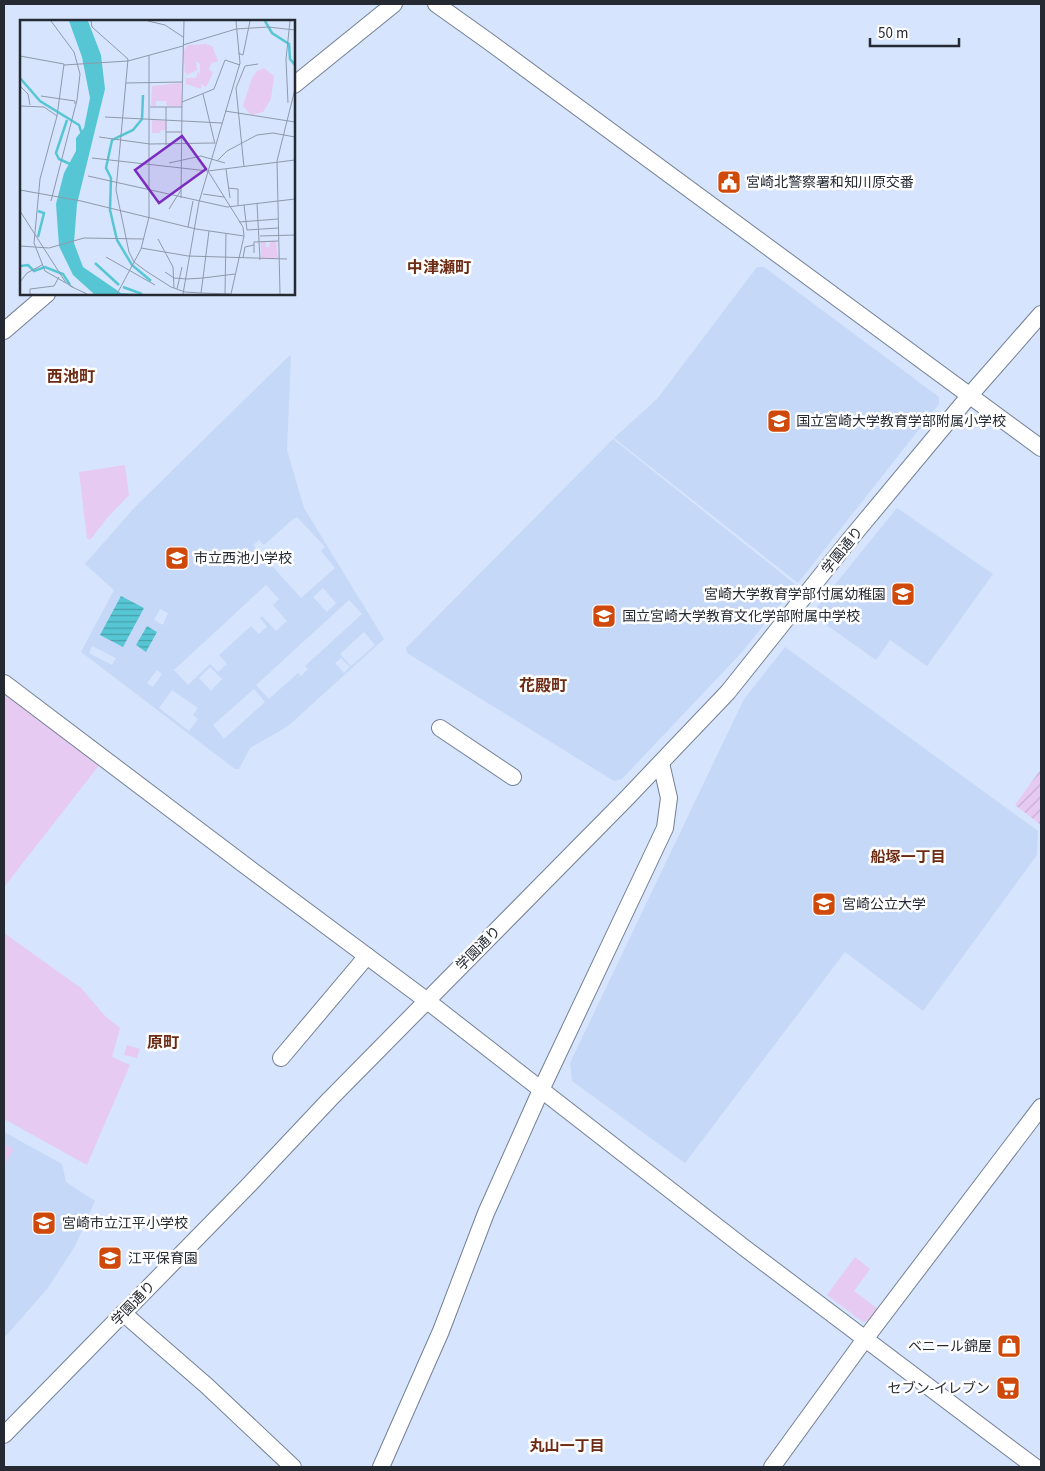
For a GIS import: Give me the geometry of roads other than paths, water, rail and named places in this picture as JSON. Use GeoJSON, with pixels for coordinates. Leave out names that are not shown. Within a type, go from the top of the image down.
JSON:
{"type":"FeatureCollection","features":[{"type":"Feature","properties":{"kind":"street"},"geometry":{"type":"LineString","coordinates":[[295,84],[394,4]]}},
{"type":"Feature","properties":{"kind":"street"},"geometry":{"type":"LineString","coordinates":[[436,4],[1041,448]]}},
{"type":"Feature","properties":{"kind":"street"},"geometry":{"type":"LineString","coordinates":[[4,331],[46,295]]}},
{"type":"Feature","properties":{"kind":"street","name":"学園通り"},"geometry":{"type":"LineString","coordinates":[[4,1435],[426,1000],[661,763],[728,692],[851,538],[970,395],[1041,314]]}},
{"type":"Feature","properties":{"kind":"street"},"geometry":{"type":"LineString","coordinates":[[4,683],[426,1000],[746,1249],[1035,1467]]}},
{"type":"Feature","properties":{"kind":"street"},"geometry":{"type":"LineString","coordinates":[[440,728],[514,777]]}},
{"type":"Feature","properties":{"kind":"street"},"geometry":{"type":"LineString","coordinates":[[382,1467],[441,1331],[486,1212],[541,1090],[665,828],[669,798],[661,763]]}},
{"type":"Feature","properties":{"kind":"street"},"geometry":{"type":"LineString","coordinates":[[282,1058],[367,956]]}},
{"type":"Feature","properties":{"kind":"street"},"geometry":{"type":"LineString","coordinates":[[772,1467],[865,1339],[1041,1107]]}},
{"type":"Feature","properties":{"kind":"street"},"geometry":{"type":"LineString","coordinates":[[123,1313],[207,1386],[293,1467]]}},
{"type":"Feature","properties":{"kind":"water"},"geometry":{"type":"Polygon","coordinates":[[[121,596],[144,608],[123,647],[100,635],[121,596]]]}},
{"type":"Feature","properties":{"kind":"water"},"geometry":{"type":"Polygon","coordinates":[[[147,626],[157,632],[146,652],[136,645],[147,626]]]}},
{"type":"Feature","properties":{"kind":"place","name":"宮崎北警察署和知川原交番"},"geometry":{"type":"Point","coordinates":[729,182]}},
{"type":"Feature","properties":{"kind":"place","name":"国立宮崎大学教育学部附属小学校"},"geometry":{"type":"Point","coordinates":[779,421]}},
{"type":"Feature","properties":{"kind":"place","name":"市立西池小学校"},"geometry":{"type":"Point","coordinates":[177,558]}},
{"type":"Feature","properties":{"kind":"place","name":"宮崎大学教育学部付属幼稚園"},"geometry":{"type":"Point","coordinates":[903,594]}},
{"type":"Feature","properties":{"kind":"place","name":"国立宮崎大学教育文化学部附属中学校"},"geometry":{"type":"Point","coordinates":[604,616]}},
{"type":"Feature","properties":{"kind":"place","name":"宮崎公立大学"},"geometry":{"type":"Point","coordinates":[824,904]}},
{"type":"Feature","properties":{"kind":"place","name":"宮崎市立江平小学校"},"geometry":{"type":"Point","coordinates":[44,1223]}},
{"type":"Feature","properties":{"kind":"place","name":"江平保育園"},"geometry":{"type":"Point","coordinates":[110,1258]}},
{"type":"Feature","properties":{"kind":"place","name":"ベニール錦屋"},"geometry":{"type":"Point","coordinates":[1009,1346]}},
{"type":"Feature","properties":{"kind":"place","name":"セブン-イレブン"},"geometry":{"type":"Point","coordinates":[1008,1388]}},
{"type":"Feature","properties":{"kind":"district","name":"中津瀬町"},"geometry":{"type":"Point","coordinates":[439,267]}},
{"type":"Feature","properties":{"kind":"district","name":"西池町"},"geometry":{"type":"Point","coordinates":[71,376]}},
{"type":"Feature","properties":{"kind":"district","name":"花殿町"},"geometry":{"type":"Point","coordinates":[543,685]}},
{"type":"Feature","properties":{"kind":"district","name":"船塚一丁目"},"geometry":{"type":"Point","coordinates":[908,857]}},
{"type":"Feature","properties":{"kind":"district","name":"原町"},"geometry":{"type":"Point","coordinates":[163,1042]}},
{"type":"Feature","properties":{"kind":"district","name":"丸山一丁目"},"geometry":{"type":"Point","coordinates":[567,1446]}}]}
